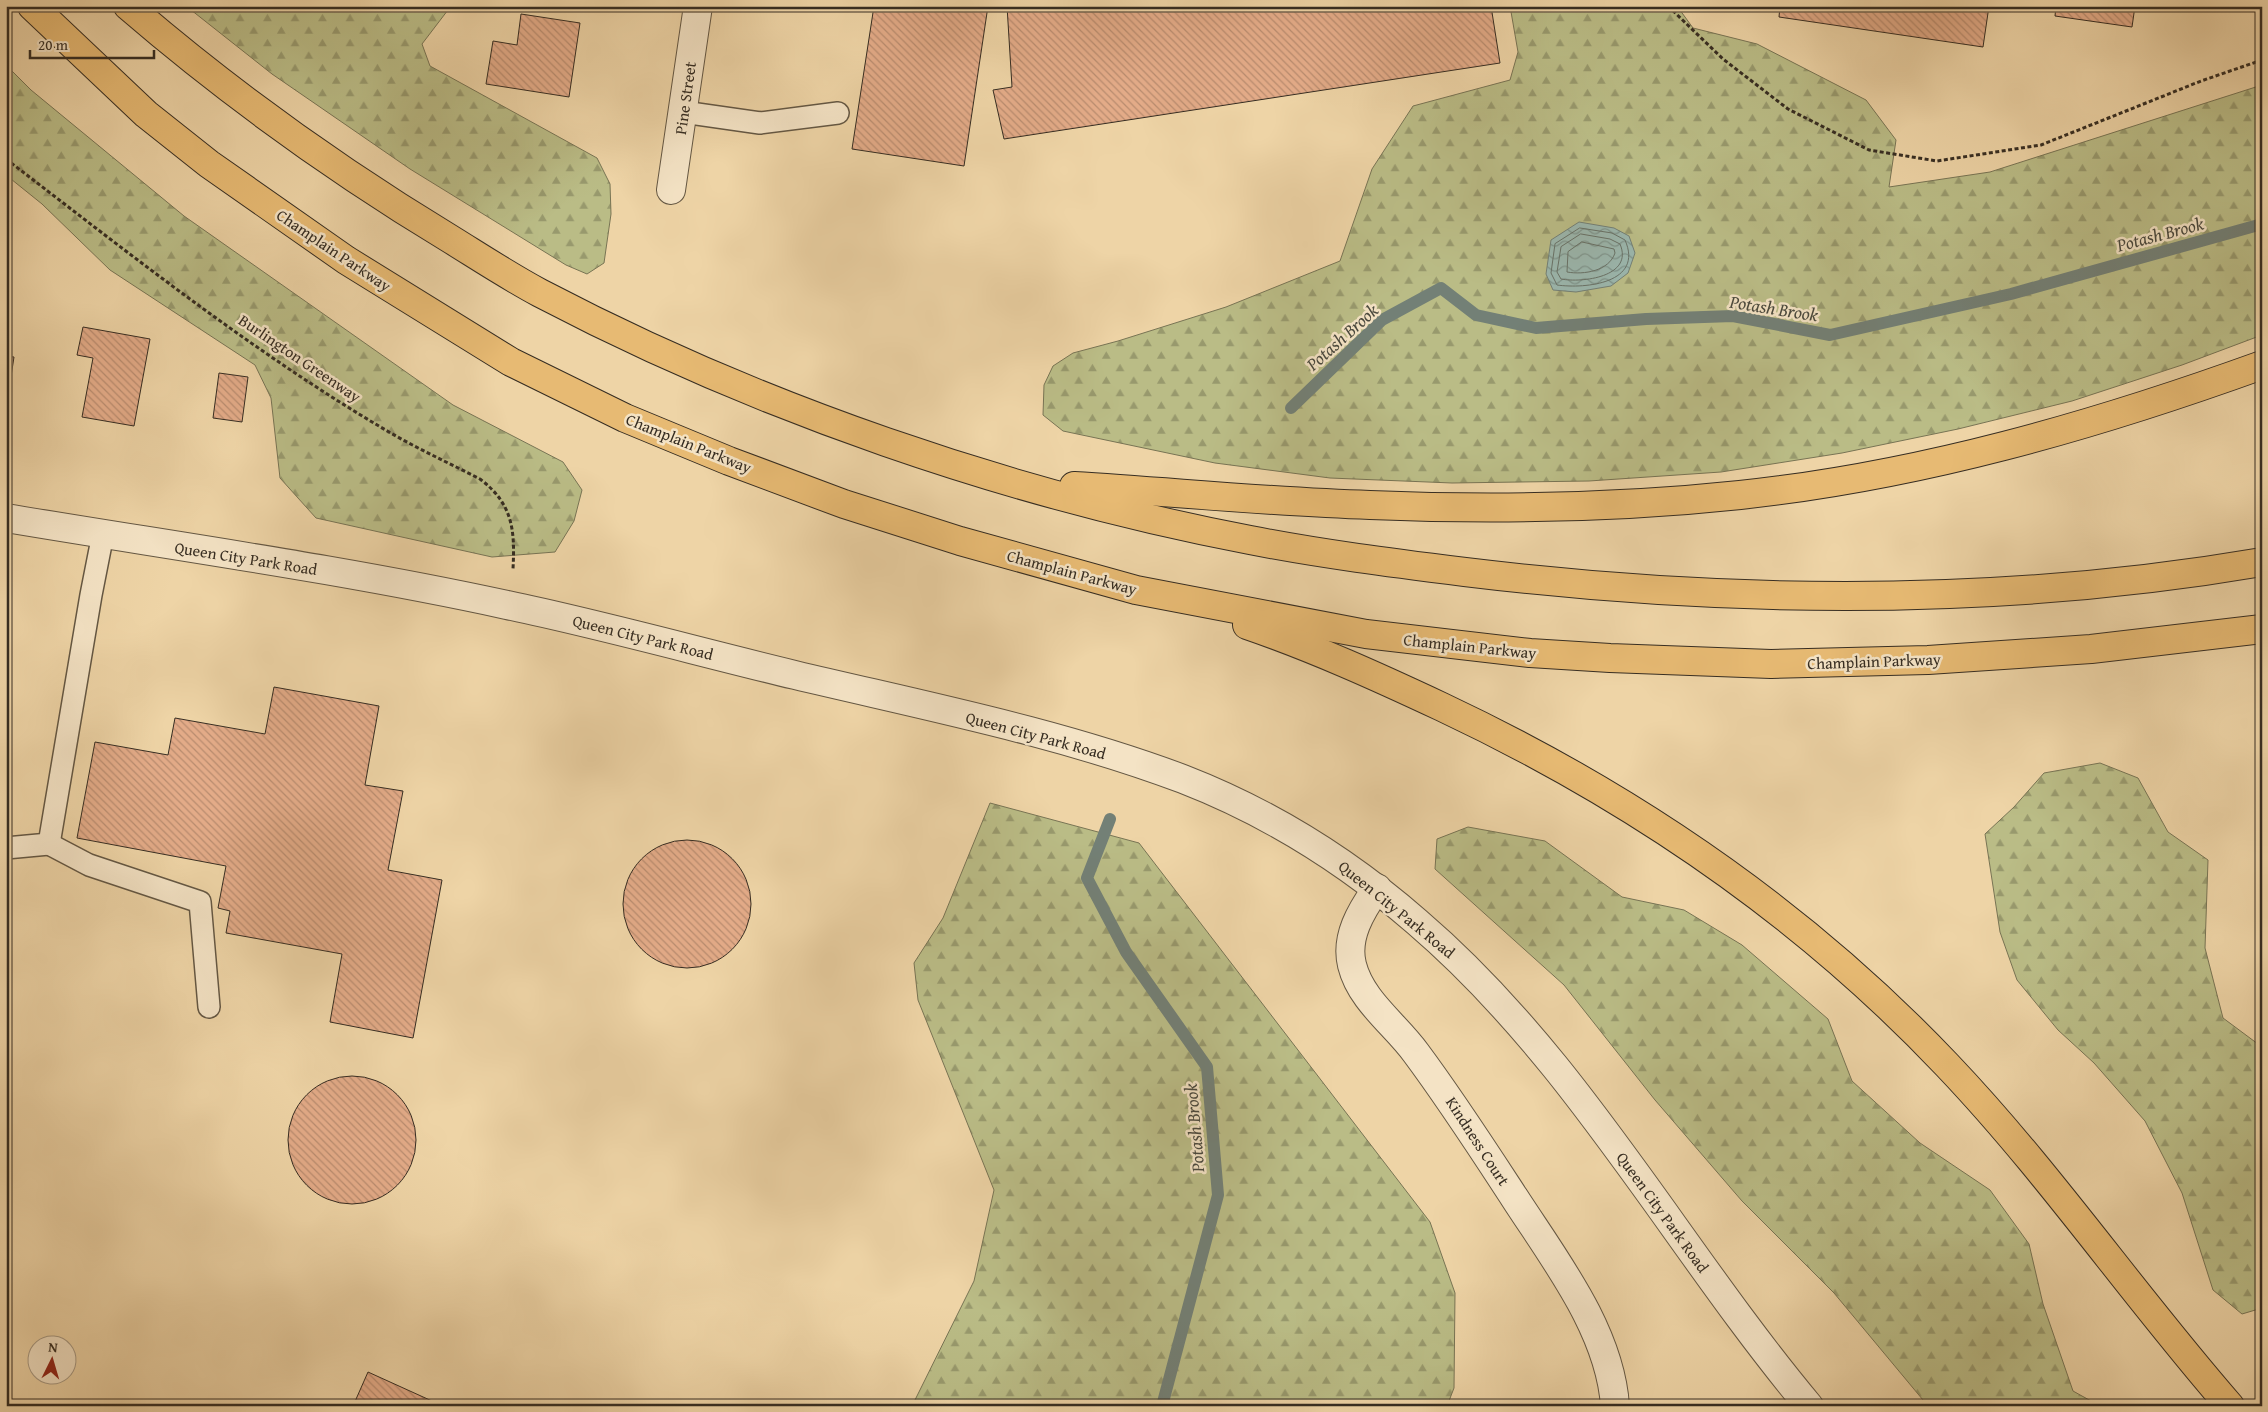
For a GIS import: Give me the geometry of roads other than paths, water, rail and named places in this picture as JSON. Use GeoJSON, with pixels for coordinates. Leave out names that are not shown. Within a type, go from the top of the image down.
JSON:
{"type":"FeatureCollection","features":[{"type":"Feature","properties":{"kind":"main road","name":"Champlain Parkway"},"geometry":{"type":"LineString","coordinates":[[32,6],[146,114],[209,164],[346,260],[511,362],[625,418],[729,461],[844,504],[960,541],[1136,590],[1366,634],[1530,653],[1691,663],[1791,664],[1938,659],[2092,649],[2262,629]]}},
{"type":"Feature","properties":{"kind":"main road"},"geometry":{"type":"LineString","coordinates":[[128,6],[200,64],[323,156],[392,204],[537,291],[648,346],[763,396],[882,440],[1009,482],[1139,516],[1246,539],[1332,554],[1535,580],[1616,588],[1775,595],[1933,594],[2087,584],[2163,576],[2262,562]]}},
{"type":"Feature","properties":{"kind":"main road"},"geometry":{"type":"LineString","coordinates":[[1009,482],[1370,505],[1596,505],[1741,495],[1885,473],[2014,444],[2144,406],[2262,365]]}},
{"type":"Feature","properties":{"kind":"main road"},"geometry":{"type":"LineString","coordinates":[[1136,590],[1281,637],[1384,679],[1491,730],[1540,755],[1637,812],[1739,881],[1781,913],[1871,989],[1948,1066],[2035,1165],[2230,1406]]}},
{"type":"Feature","properties":{"kind":"street","name":"Pine Street"},"geometry":{"type":"LineString","coordinates":[[671,190],[698,6]]}},
{"type":"Feature","properties":{"kind":"street","name":"Queen City Park Road"},"geometry":{"type":"LineString","coordinates":[[6,518],[366,577],[507,605],[1017,728],[1127,760],[1186,780],[1244,806],[1333,857],[1376,888],[1446,947],[1470,970],[1542,1050],[1809,1406]]}},
{"type":"Feature","properties":{"kind":"street","name":"Kindness Court"},"geometry":{"type":"LineString","coordinates":[[1376,888],[1358,919],[1351,940],[1352,964],[1359,985],[1376,1008],[1413,1049],[1447,1094],[1567,1279],[1599,1339],[1614,1391],[1615,1406]]}},
{"type":"Feature","properties":{"kind":"lane"},"geometry":{"type":"LineString","coordinates":[[683,112],[760,123],[838,113]]}},
{"type":"Feature","properties":{"kind":"lane"},"geometry":{"type":"LineString","coordinates":[[49,844],[103,534]]}},
{"type":"Feature","properties":{"kind":"lane"},"geometry":{"type":"LineString","coordinates":[[6,848],[49,844],[89,865],[200,902],[209,1007]]}},
{"type":"Feature","properties":{"kind":"water"},"geometry":{"type":"Polygon","coordinates":[[[1579,222],[1614,228],[1629,236],[1635,253],[1628,273],[1611,286],[1576,292],[1553,290],[1546,274],[1551,240],[1579,222]]]}},
{"type":"Feature","properties":{"kind":"waterway","name":"Potash Brook"},"geometry":{"type":"LineString","coordinates":[[1291,408],[1382,320],[1441,288],[1476,315],[1536,328],[1646,319],[1733,316],[1830,335],[2011,294],[2262,224]]}},
{"type":"Feature","properties":{"kind":"waterway","name":"Potash Brook"},"geometry":{"type":"LineString","coordinates":[[1110,819],[1087,878],[1126,952],[1207,1067],[1218,1195],[1162,1406]]}}]}
